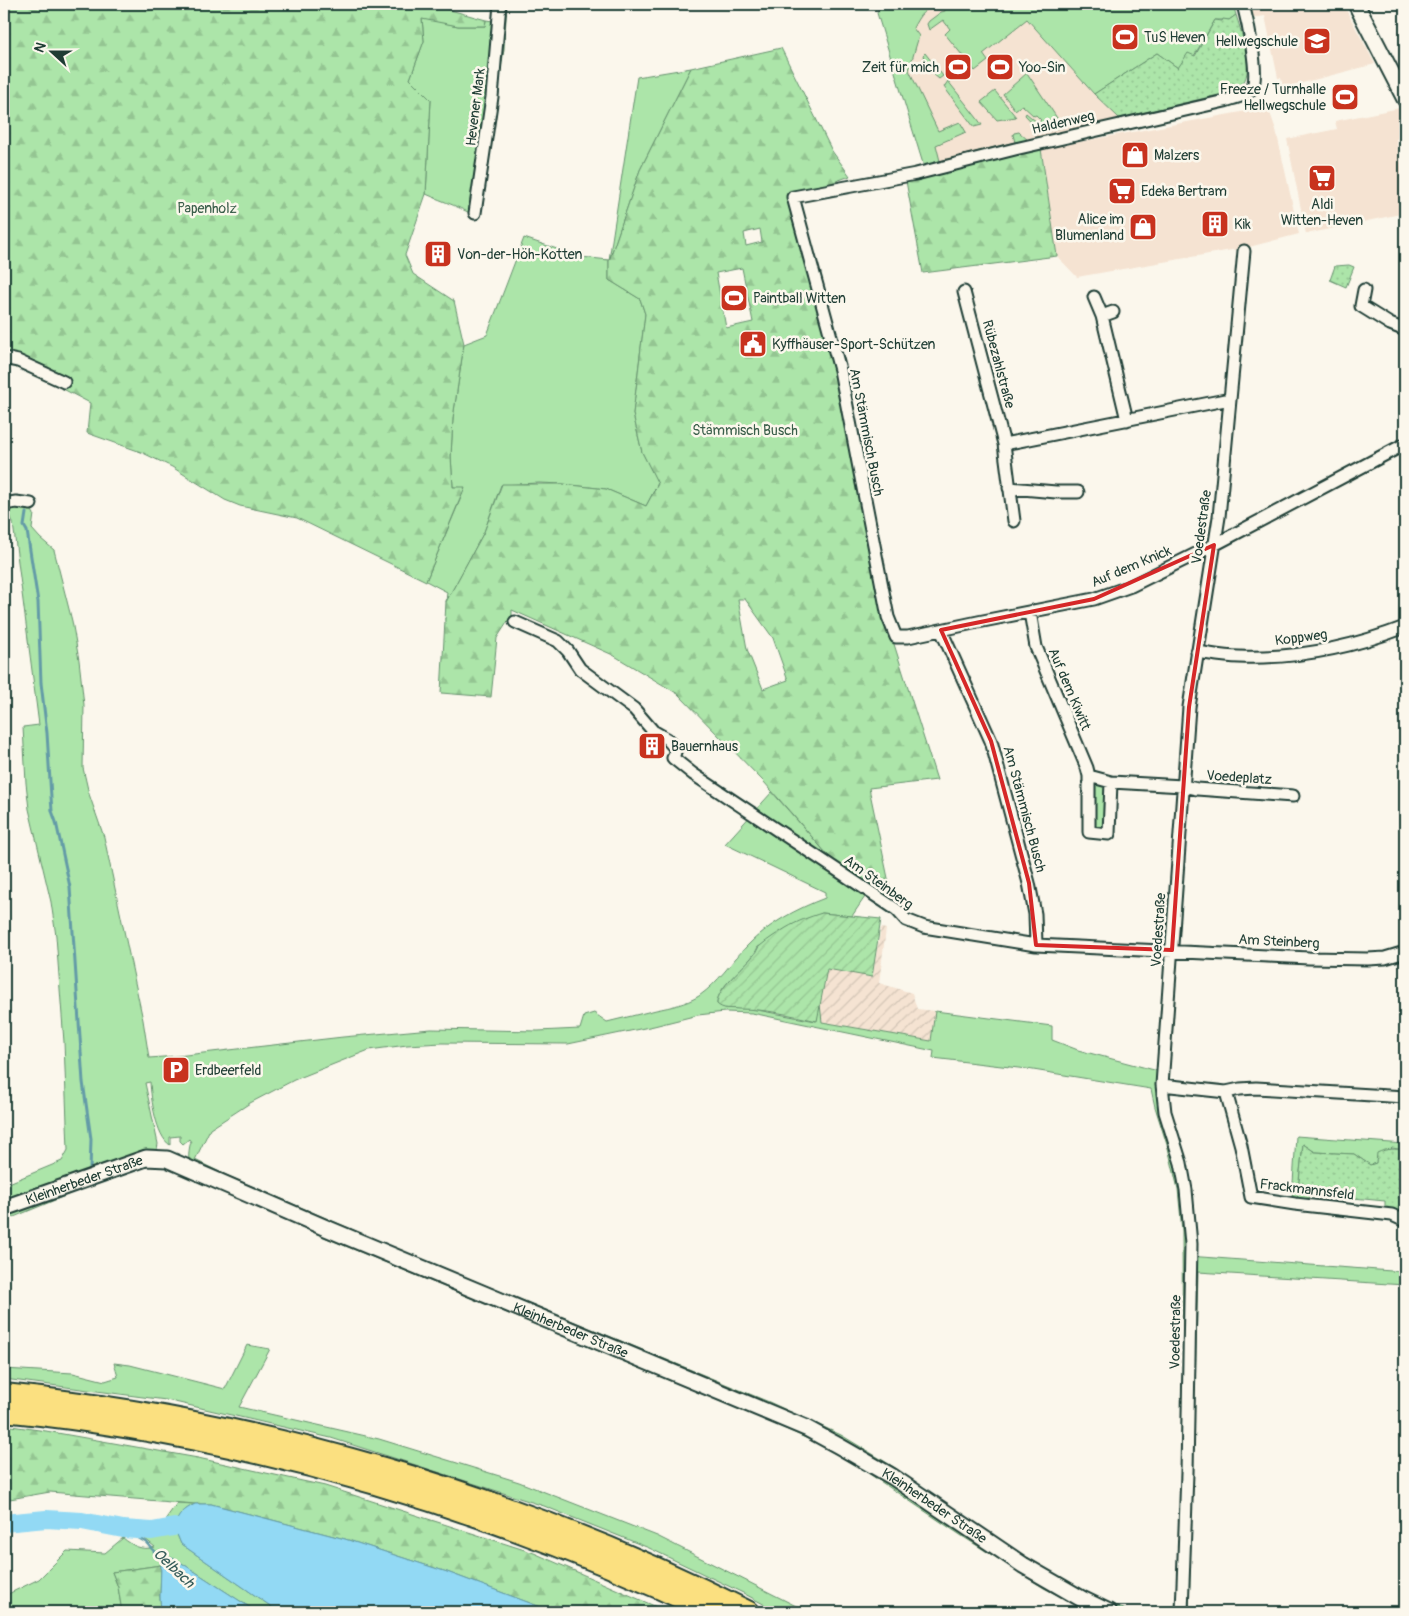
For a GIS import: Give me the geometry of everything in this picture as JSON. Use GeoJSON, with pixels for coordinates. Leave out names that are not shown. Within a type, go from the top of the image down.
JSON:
{"type":"FeatureCollection","features":[{"type":"Feature","properties":{"kind":"highway"},"geometry":{"type":"LineString","coordinates":[[4,1394],[91,1404],[215,1427],[266,1438],[401,1474],[462,1492],[608,1546],[750,1612]]}},
{"type":"Feature","properties":{"kind":"highway"},"geometry":{"type":"LineString","coordinates":[[4,1411],[80,1421],[210,1443],[299,1463],[383,1486],[506,1526],[601,1562],[711,1612]]}},
{"type":"Feature","properties":{"kind":"street","name":"Hevener Mark"},"geometry":{"type":"LineString","coordinates":[[476,213],[492,98],[500,4]]}},
{"type":"Feature","properties":{"kind":"street","name":"Haldenweg"},"geometry":{"type":"LineString","coordinates":[[793,196],[916,174],[1015,148],[1225,101],[1246,94],[1252,88],[1255,72],[1243,4]]}},
{"type":"Feature","properties":{"kind":"street"},"geometry":{"type":"LineString","coordinates":[[1356,4],[1405,99]]}},
{"type":"Feature","properties":{"kind":"street","name":"Am Stämmisch Busch"},"geometry":{"type":"LineString","coordinates":[[793,196],[840,370],[888,617]]}},
{"type":"Feature","properties":{"kind":"street","name":"Voedestraße"},"geometry":{"type":"LineString","coordinates":[[1182,1612],[1191,1244],[1186,1190],[1181,1163],[1165,1112],[1162,1085],[1189,709],[1220,507],[1244,251]]}},
{"type":"Feature","properties":{"kind":"street"},"geometry":{"type":"LineString","coordinates":[[1364,290],[1361,306],[1390,324],[1405,330]]}},
{"type":"Feature","properties":{"kind":"street","name":"Rübezahlstraße"},"geometry":{"type":"LineString","coordinates":[[964,292],[1004,444],[1014,521]]}},
{"type":"Feature","properties":{"kind":"street"},"geometry":{"type":"LineString","coordinates":[[1094,297],[1108,314],[1126,420]]}},
{"type":"Feature","properties":{"kind":"street"},"geometry":{"type":"LineString","coordinates":[[4,358],[64,382]]}},
{"type":"Feature","properties":{"kind":"street"},"geometry":{"type":"LineString","coordinates":[[1004,444],[1230,399]]}},
{"type":"Feature","properties":{"kind":"street","name":"Auf dem Knick"},"geometry":{"type":"LineString","coordinates":[[888,617],[896,637],[908,637],[1094,599],[1131,586],[1214,545],[1405,444]]}},
{"type":"Feature","properties":{"kind":"street"},"geometry":{"type":"LineString","coordinates":[[1009,488],[1078,492]]}},
{"type":"Feature","properties":{"kind":"street"},"geometry":{"type":"LineString","coordinates":[[4,504],[16,502],[31,504]]}},
{"type":"Feature","properties":{"kind":"street","name":"Auf dem Kiwitt"},"geometry":{"type":"LineString","coordinates":[[1030,612],[1036,647],[1084,759],[1089,776],[1089,832],[1109,834],[1111,782]]}},
{"type":"Feature","properties":{"kind":"street","name":"Am Steinberg"},"geometry":{"type":"LineString","coordinates":[[515,622],[558,640],[580,669],[634,709],[654,731],[667,739],[676,750],[673,758],[693,774],[897,910],[906,920],[924,927],[1036,945],[1071,948],[1172,950],[1309,958],[1368,959],[1385,958],[1405,952]]}},
{"type":"Feature","properties":{"kind":"street","name":"Koppweg"},"geometry":{"type":"LineString","coordinates":[[1197,652],[1238,657],[1310,652],[1346,646],[1382,636],[1405,627]]}},
{"type":"Feature","properties":{"kind":"street","name":"Am Stämmisch Busch"},"geometry":{"type":"LineString","coordinates":[[941,630],[991,741],[1029,883],[1036,945]]}},
{"type":"Feature","properties":{"kind":"street"},"geometry":{"type":"LineString","coordinates":[[1089,776],[1111,782],[1183,786]]}},
{"type":"Feature","properties":{"kind":"street","name":"Voedeplatz"},"geometry":{"type":"LineString","coordinates":[[1183,786],[1197,789],[1293,796]]}},
{"type":"Feature","properties":{"kind":"street"},"geometry":{"type":"LineString","coordinates":[[1162,1085],[1226,1092],[1256,1088],[1405,1097]]}},
{"type":"Feature","properties":{"kind":"street","name":"Frackmannsfeld"},"geometry":{"type":"LineString","coordinates":[[1226,1092],[1241,1146],[1251,1197],[1392,1215],[1405,1221]]}},
{"type":"Feature","properties":{"kind":"street","name":"Kleinherbeder Straße"},"geometry":{"type":"LineString","coordinates":[[4,1208],[146,1158],[167,1160],[806,1428],[893,1477],[1031,1570],[1109,1612]]}},
{"type":"Feature","properties":{"kind":"highlighted area"},"geometry":{"type":"Polygon","coordinates":[[[1214,545],[1189,707],[1172,950],[1036,945],[1029,883],[991,741],[941,630],[1094,599],[1214,545]]]}},
{"type":"Feature","properties":{"kind":"shaded area"},"geometry":{"type":"Polygon","coordinates":[[[888,4],[1014,4],[1094,94],[1119,118],[924,167],[888,4]]]}},
{"type":"Feature","properties":{"kind":"shaded area","name":"Hellwegschule"},"geometry":{"type":"Polygon","coordinates":[[[1250,4],[1343,4],[1375,64],[1283,88],[1281,78],[1278,78],[1265,16],[1253,18],[1250,4]]]}},
{"type":"Feature","properties":{"kind":"shaded area"},"geometry":{"type":"Polygon","coordinates":[[[1268,107],[1276,130],[1299,234],[1249,247],[1077,277],[1057,256],[1041,149],[1268,107]]]}},
{"type":"Feature","properties":{"kind":"shaded area"},"geometry":{"type":"Polygon","coordinates":[[[1400,108],[1405,119],[1405,137],[1396,139],[1405,183],[1405,213],[1306,234],[1287,139],[1337,129],[1335,121],[1400,108]]]}},
{"type":"Feature","properties":{"kind":"shaded area"},"geometry":{"type":"Polygon","coordinates":[[[881,928],[886,929],[879,983],[912,993],[917,1009],[935,1011],[931,1041],[817,1021],[827,969],[872,976],[881,928]]]}},
{"type":"Feature","properties":{"kind":"green space","name":"Papenholz"},"geometry":{"type":"Polygon","coordinates":[[[4,4],[145,4],[147,11],[176,4],[442,4],[443,8],[486,20],[485,26],[458,26],[422,19],[424,41],[410,79],[431,100],[426,194],[405,255],[413,274],[454,301],[464,344],[453,418],[451,456],[453,487],[465,487],[426,581],[297,518],[240,506],[225,500],[172,467],[141,452],[87,433],[90,403],[19,366],[4,362],[4,4]]]}},
{"type":"Feature","properties":{"kind":"green space"},"geometry":{"type":"Polygon","coordinates":[[[494,4],[507,4],[504,49],[479,219],[460,208],[426,194],[431,100],[410,79],[424,41],[422,18],[458,26],[485,26],[486,20],[493,21],[494,4]]]}},
{"type":"Feature","properties":{"kind":"green space"},"geometry":{"type":"Polygon","coordinates":[[[882,4],[939,4],[923,13],[913,28],[919,36],[909,70],[938,131],[960,122],[966,132],[936,145],[940,161],[1015,142],[1014,133],[1019,132],[1029,141],[924,167],[877,13],[882,4]]]}},
{"type":"Feature","properties":{"kind":"green space","name":"TuS Heven"},"geometry":{"type":"Polygon","coordinates":[[[945,4],[1233,4],[1236,15],[1229,20],[1215,20],[1194,56],[1178,68],[1157,53],[1094,94],[1027,19],[983,54],[988,61],[975,71],[945,34],[950,29],[943,20],[929,30],[927,24],[941,12],[945,11],[945,4]]]}},
{"type":"Feature","properties":{"kind":"green space"},"geometry":{"type":"Polygon","coordinates":[[[1236,15],[1246,50],[1247,69],[1243,83],[1236,89],[1227,93],[1119,118],[1094,94],[1157,53],[1178,68],[1188,53],[1195,56],[1215,20],[1229,20],[1236,15]]]}},
{"type":"Feature","properties":{"kind":"green space","name":"Stämmisch Busch"},"geometry":{"type":"Polygon","coordinates":[[[781,48],[832,151],[850,176],[790,198],[846,409],[887,622],[937,780],[869,788],[893,902],[834,862],[764,782],[678,694],[613,655],[512,610],[512,615],[497,638],[491,697],[441,693],[446,602],[484,532],[502,484],[563,484],[606,489],[646,506],[658,484],[642,452],[633,414],[645,314],[640,299],[609,280],[609,261],[640,170],[691,68],[781,48]],[[760,229],[744,233],[746,246],[762,242],[760,229]],[[742,268],[716,273],[726,328],[753,322],[742,268]],[[738,599],[747,649],[763,689],[788,680],[773,638],[745,599],[738,599]]]}},
{"type":"Feature","properties":{"kind":"green space"},"geometry":{"type":"Polygon","coordinates":[[[925,53],[943,76],[939,79],[933,74],[924,58],[923,55],[925,53]]]}},
{"type":"Feature","properties":{"kind":"green space"},"geometry":{"type":"Polygon","coordinates":[[[691,68],[640,170],[609,261],[609,280],[640,299],[645,314],[633,414],[642,452],[658,483],[646,506],[606,489],[539,483],[501,485],[484,532],[446,602],[447,592],[426,581],[465,488],[453,487],[451,456],[453,418],[464,344],[487,335],[524,238],[581,257],[609,260],[637,77],[691,68]]]}},
{"type":"Feature","properties":{"kind":"green space"},"geometry":{"type":"Polygon","coordinates":[[[1027,73],[1063,127],[1041,132],[1025,115],[1026,113],[1038,123],[1041,120],[1036,115],[1034,116],[1022,105],[1015,110],[1003,94],[1027,73]]]}},
{"type":"Feature","properties":{"kind":"green space"},"geometry":{"type":"Polygon","coordinates":[[[948,81],[982,125],[974,127],[944,87],[948,81]]]}},
{"type":"Feature","properties":{"kind":"green space"},"geometry":{"type":"Polygon","coordinates":[[[995,91],[1016,117],[997,120],[981,102],[995,91]]]}},
{"type":"Feature","properties":{"kind":"green space"},"geometry":{"type":"Polygon","coordinates":[[[1041,149],[1057,256],[923,273],[906,181],[1041,149]]]}},
{"type":"Feature","properties":{"kind":"green space"},"geometry":{"type":"Polygon","coordinates":[[[1349,265],[1354,267],[1346,287],[1330,280],[1335,266],[1349,265]]]}},
{"type":"Feature","properties":{"kind":"green space"},"geometry":{"type":"Polygon","coordinates":[[[19,505],[30,508],[34,514],[32,529],[54,550],[72,621],[84,705],[83,768],[89,794],[104,837],[143,1020],[149,1058],[431,1029],[538,1031],[580,1029],[584,1016],[594,1013],[607,1022],[689,1001],[713,985],[747,946],[773,924],[793,912],[825,898],[825,892],[725,844],[772,792],[834,862],[871,888],[852,916],[822,913],[758,947],[749,961],[722,989],[717,1004],[725,1008],[752,1009],[816,1021],[820,1004],[822,1022],[931,1041],[935,1011],[1052,1026],[1052,1040],[1078,1050],[1158,1071],[1185,1212],[1188,1256],[1405,1272],[1405,1285],[1198,1272],[1189,1612],[1175,1612],[1177,1605],[1183,1423],[1182,1231],[1178,1189],[1151,1089],[1027,1069],[933,1058],[934,1051],[752,1013],[725,1012],[698,1015],[568,1044],[442,1043],[369,1050],[294,1080],[250,1103],[210,1129],[195,1160],[400,1250],[769,1402],[841,1435],[894,1467],[969,1521],[1054,1574],[1092,1596],[1131,1612],[1090,1612],[1044,1588],[865,1471],[817,1443],[324,1237],[188,1175],[191,1142],[189,1139],[183,1144],[180,1141],[180,1136],[170,1137],[170,1145],[165,1140],[155,1116],[150,1082],[145,1083],[158,1144],[157,1149],[77,1176],[72,1193],[4,1221],[4,1185],[62,1161],[68,1150],[64,1042],[56,936],[51,902],[29,809],[26,783],[23,727],[39,725],[13,523],[8,509],[19,505]]]}},
{"type":"Feature","properties":{"kind":"green space"},"geometry":{"type":"Polygon","coordinates":[[[1100,784],[1105,785],[1107,788],[1104,828],[1093,827],[1093,787],[1100,784]]]}},
{"type":"Feature","properties":{"kind":"green space"},"geometry":{"type":"Polygon","coordinates":[[[822,913],[881,919],[872,977],[827,969],[817,1021],[768,1011],[724,1008],[717,1004],[721,991],[759,947],[790,926],[822,913]]]}},
{"type":"Feature","properties":{"kind":"green space"},"geometry":{"type":"Polygon","coordinates":[[[1296,1136],[1405,1144],[1405,1150],[1392,1148],[1376,1163],[1370,1165],[1354,1154],[1315,1152],[1303,1144],[1297,1200],[1292,1199],[1296,1136]]]}},
{"type":"Feature","properties":{"kind":"green space"},"geometry":{"type":"Polygon","coordinates":[[[1303,1144],[1315,1152],[1354,1154],[1370,1165],[1376,1163],[1377,1153],[1381,1151],[1391,1149],[1405,1150],[1403,1210],[1385,1209],[1385,1201],[1310,1194],[1309,1202],[1297,1200],[1303,1144]]]}},
{"type":"Feature","properties":{"kind":"green space"},"geometry":{"type":"Polygon","coordinates":[[[247,1345],[270,1349],[239,1407],[379,1439],[519,1482],[657,1536],[808,1612],[778,1612],[649,1548],[544,1506],[331,1438],[166,1400],[4,1379],[4,1369],[73,1373],[105,1381],[118,1377],[114,1363],[130,1365],[225,1389],[247,1345]]]}},
{"type":"Feature","properties":{"kind":"green space"},"geometry":{"type":"Polygon","coordinates":[[[4,1425],[198,1458],[325,1486],[534,1553],[668,1612],[554,1612],[447,1572],[345,1539],[211,1504],[50,1492],[4,1500],[4,1425]]]}},
{"type":"Feature","properties":{"kind":"green space"},"geometry":{"type":"Polygon","coordinates":[[[177,1503],[195,1504],[182,1513],[174,1527],[181,1544],[279,1612],[257,1612],[177,1560],[169,1557],[161,1565],[112,1572],[118,1587],[122,1612],[4,1612],[4,1596],[39,1579],[67,1551],[105,1553],[123,1538],[138,1547],[155,1547],[140,1535],[163,1535],[167,1517],[177,1503]]]}},
{"type":"Feature","properties":{"kind":"green space"},"geometry":{"type":"Polygon","coordinates":[[[161,1565],[161,1612],[122,1612],[118,1587],[112,1572],[161,1565]]]}},
{"type":"Feature","properties":{"kind":"water"},"geometry":{"type":"Polygon","coordinates":[[[195,1504],[211,1504],[345,1539],[447,1572],[554,1612],[279,1612],[181,1544],[174,1527],[182,1513],[195,1504]]]}},
{"type":"Feature","properties":{"kind":"water"},"geometry":{"type":"Polygon","coordinates":[[[169,1557],[177,1560],[257,1612],[161,1612],[161,1565],[169,1557]]]}},
{"type":"Feature","properties":{"kind":"waterway"},"geometry":{"type":"LineString","coordinates":[[26,513],[24,526],[27,531],[38,602],[41,683],[47,733],[52,811],[70,887],[83,1082],[91,1139],[90,1171]]}},
{"type":"Feature","properties":{"kind":"waterway","name":"Oelbach"},"geometry":{"type":"LineString","coordinates":[[4,1523],[46,1519],[82,1521],[123,1529],[152,1531],[174,1527]]}},
{"type":"Feature","properties":{"kind":"waterway","name":"Oelbach"},"geometry":{"type":"LineString","coordinates":[[123,1529],[146,1542],[163,1561]]}},
{"type":"Feature","properties":{"kind":"waterway"},"geometry":{"type":"LineString","coordinates":[[1113,1608],[1124,1612]]}},
{"type":"Feature","properties":{"kind":"place","name":"TuS Heven"},"geometry":{"type":"Point","coordinates":[1125,37]}},
{"type":"Feature","properties":{"kind":"place","name":"Hellwegschule"},"geometry":{"type":"Point","coordinates":[1317,41]}},
{"type":"Feature","properties":{"kind":"place","name":"Zeit für mich"},"geometry":{"type":"Point","coordinates":[958,67]}},
{"type":"Feature","properties":{"kind":"place","name":"Yoo-Sin"},"geometry":{"type":"Point","coordinates":[1000,67]}},
{"type":"Feature","properties":{"kind":"place","name":"Freeze / Turnhalle Hellwegschule"},"geometry":{"type":"Point","coordinates":[1345,97]}},
{"type":"Feature","properties":{"kind":"place","name":"Malzers"},"geometry":{"type":"Point","coordinates":[1135,155]}},
{"type":"Feature","properties":{"kind":"place","name":"Aldi Witten-Heven"},"geometry":{"type":"Point","coordinates":[1322,178]}},
{"type":"Feature","properties":{"kind":"place","name":"Edeka Bertram"},"geometry":{"type":"Point","coordinates":[1122,191]}},
{"type":"Feature","properties":{"kind":"place","name":"Kik"},"geometry":{"type":"Point","coordinates":[1215,224]}},
{"type":"Feature","properties":{"kind":"place","name":"Alice im Blumenland"},"geometry":{"type":"Point","coordinates":[1143,227]}},
{"type":"Feature","properties":{"kind":"place","name":"Von-der-Höh-Kotten"},"geometry":{"type":"Point","coordinates":[438,254]}},
{"type":"Feature","properties":{"kind":"place","name":"Paintball Witten"},"geometry":{"type":"Point","coordinates":[734,298]}},
{"type":"Feature","properties":{"kind":"place","name":"Kyffhäuser-Sport-Schützen"},"geometry":{"type":"Point","coordinates":[753,344]}},
{"type":"Feature","properties":{"kind":"place","name":"Bauernhaus"},"geometry":{"type":"Point","coordinates":[652,746]}},
{"type":"Feature","properties":{"kind":"place","name":"Erdbeerfeld"},"geometry":{"type":"Point","coordinates":[176,1070]}}]}
